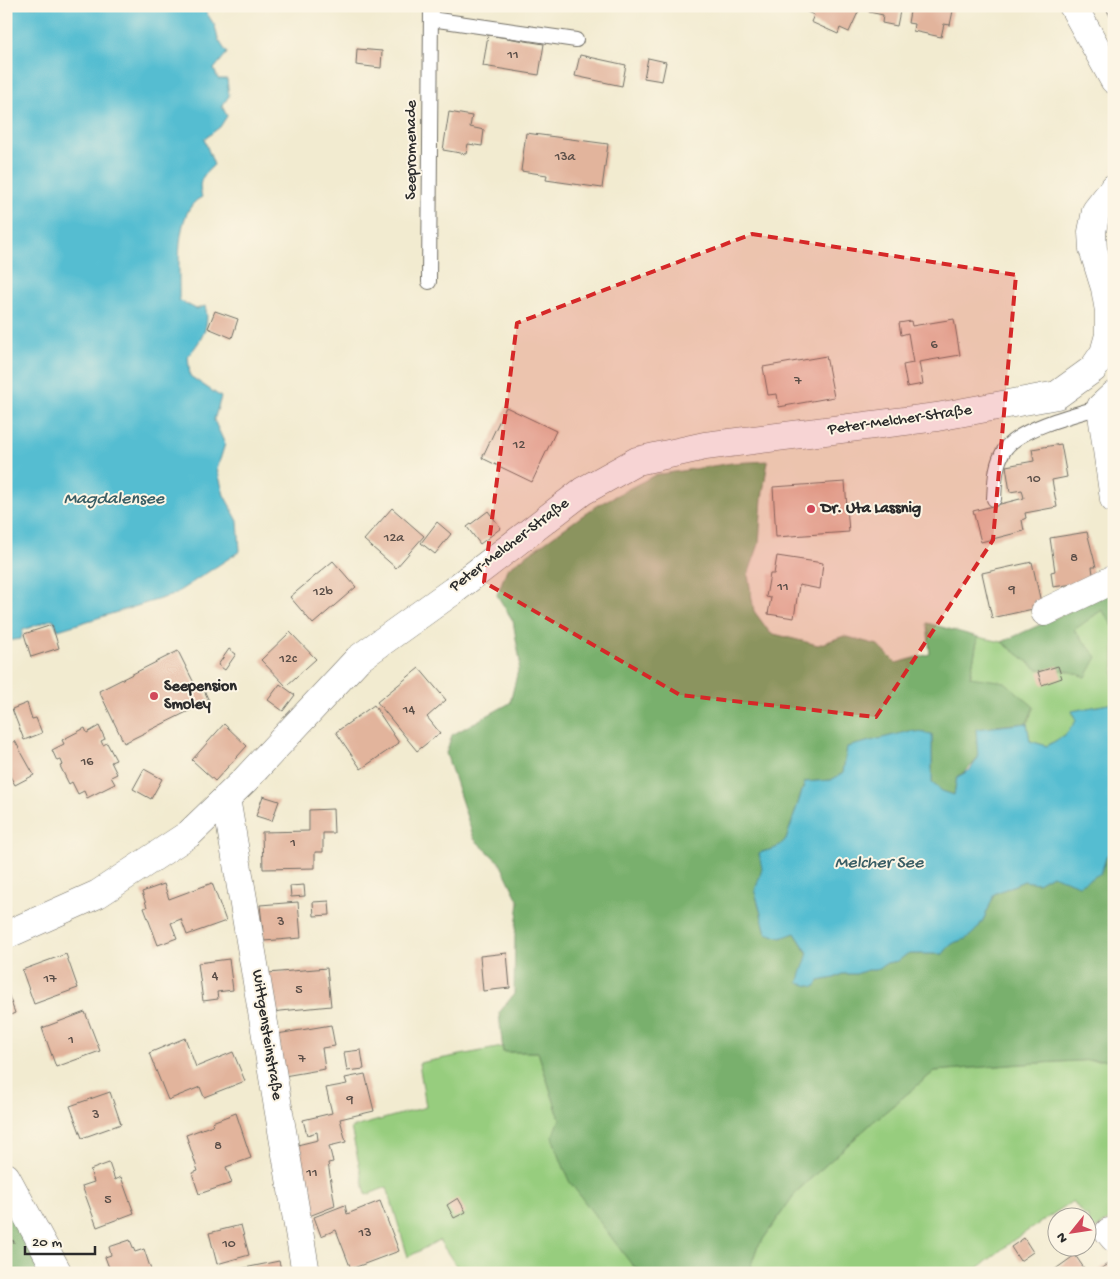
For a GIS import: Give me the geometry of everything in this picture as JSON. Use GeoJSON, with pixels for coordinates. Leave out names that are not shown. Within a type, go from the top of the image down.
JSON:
{"type":"FeatureCollection","features":[{"type":"Feature","properties":{"kind":"street"},"geometry":{"type":"LineString","coordinates":[[1073,6],[1114,80]]}},
{"type":"Feature","properties":{"kind":"street","name":"Peter-Melcher-Straße"},"geometry":{"type":"LineString","coordinates":[[6,936],[98,894],[189,834],[226,798],[358,659],[453,590],[583,491],[637,461],[705,446],[937,416],[1057,395],[1109,359],[1109,311],[1105,288],[1093,249],[1092,232],[1096,211],[1114,188]]}},
{"type":"Feature","properties":{"kind":"street"},"geometry":{"type":"LineString","coordinates":[[1107,401],[1114,498]]}},
{"type":"Feature","properties":{"kind":"street"},"geometry":{"type":"LineString","coordinates":[[1044,612],[1114,579]]}},
{"type":"Feature","properties":{"kind":"street","name":"Wittgensteinstraße"},"geometry":{"type":"LineString","coordinates":[[226,798],[306,1273]]}},
{"type":"Feature","properties":{"kind":"street"},"geometry":{"type":"LineString","coordinates":[[6,1177],[58,1273]]}},
{"type":"Feature","properties":{"kind":"lane","name":"Seepromenade"},"geometry":{"type":"LineString","coordinates":[[429,282],[431,13],[576,40]]}},
{"type":"Feature","properties":{"kind":"lane"},"geometry":{"type":"LineString","coordinates":[[994,499],[996,469],[1005,448],[1024,435],[1054,420],[1107,401]]}},
{"type":"Feature","properties":{"kind":"highlighted area"},"geometry":{"type":"Polygon","coordinates":[[[752,234],[1016,275],[993,540],[876,717],[680,695],[484,582],[517,323],[752,234]]]}},
{"type":"Feature","properties":{"kind":"green space"},"geometry":{"type":"Polygon","coordinates":[[[768,461],[762,498],[759,544],[748,575],[754,611],[770,633],[818,645],[844,636],[878,645],[896,663],[930,654],[927,623],[978,637],[970,677],[1005,682],[1034,707],[1027,723],[994,726],[975,761],[957,777],[954,795],[942,791],[932,783],[932,734],[910,731],[847,747],[843,773],[831,780],[805,782],[786,840],[776,848],[759,853],[763,869],[755,891],[766,933],[795,933],[808,954],[819,981],[842,974],[856,974],[868,970],[876,970],[887,963],[898,961],[907,954],[943,954],[951,945],[967,938],[975,931],[985,916],[994,894],[1024,881],[1038,883],[1052,875],[1101,873],[1107,855],[1114,849],[1114,1059],[935,1071],[874,1121],[796,1192],[757,1248],[748,1273],[645,1273],[632,1265],[569,1181],[552,1137],[560,1120],[538,1052],[503,1052],[499,1013],[514,994],[515,935],[519,902],[500,863],[474,839],[446,753],[452,735],[510,703],[520,662],[513,621],[497,595],[507,569],[596,506],[655,475],[732,463],[768,461]]]}},
{"type":"Feature","properties":{"kind":"green space"},"geometry":{"type":"Polygon","coordinates":[[[1114,591],[1114,627],[1102,610],[1074,630],[1097,657],[1086,677],[1065,670],[1037,669],[1002,642],[1114,591]]]}},
{"type":"Feature","properties":{"kind":"green space"},"geometry":{"type":"Polygon","coordinates":[[[1102,610],[1114,627],[1114,703],[1073,711],[1077,721],[1065,735],[1047,746],[1030,741],[1027,723],[1034,708],[970,678],[978,637],[1002,642],[1037,669],[1065,670],[1086,677],[1073,630],[1102,610]]]}},
{"type":"Feature","properties":{"kind":"green space"},"geometry":{"type":"Polygon","coordinates":[[[502,1047],[503,1052],[538,1052],[560,1120],[632,1265],[645,1273],[461,1273],[439,1240],[408,1257],[387,1187],[366,1195],[351,1128],[426,1107],[419,1063],[502,1047]]]}},
{"type":"Feature","properties":{"kind":"green space"},"geometry":{"type":"Polygon","coordinates":[[[1114,1059],[1114,1218],[1098,1227],[1098,1206],[1077,1206],[1073,1201],[1065,1206],[1048,1206],[1048,1217],[1015,1239],[972,1273],[748,1273],[757,1248],[796,1192],[874,1121],[935,1071],[1114,1059]]]}},
{"type":"Feature","properties":{"kind":"green space"},"geometry":{"type":"Polygon","coordinates":[[[6,1185],[54,1273],[6,1273],[6,1185]]]}},
{"type":"Feature","properties":{"kind":"water","name":"Magdalensee"},"geometry":{"type":"Polygon","coordinates":[[[6,6],[202,6],[215,26],[218,39],[227,53],[214,69],[218,79],[227,79],[229,96],[222,106],[227,116],[220,127],[204,139],[214,165],[202,179],[200,187],[202,197],[193,204],[186,215],[182,228],[179,259],[179,300],[196,309],[205,306],[207,313],[204,333],[188,356],[190,376],[221,397],[214,420],[225,444],[217,469],[224,495],[238,521],[240,551],[173,595],[58,630],[53,619],[23,630],[21,639],[6,641],[6,6]]]}},
{"type":"Feature","properties":{"kind":"water","name":"Melcher See"},"geometry":{"type":"Polygon","coordinates":[[[1114,703],[1114,849],[1107,855],[1101,873],[1079,885],[1052,875],[1038,883],[1024,881],[994,894],[985,916],[975,931],[967,938],[951,945],[943,954],[907,954],[898,961],[887,963],[876,970],[868,970],[856,974],[842,974],[819,981],[815,987],[798,983],[808,953],[795,933],[781,938],[766,933],[755,891],[762,869],[759,853],[776,848],[786,840],[805,782],[831,780],[843,773],[847,747],[910,731],[932,734],[932,783],[942,791],[954,795],[957,777],[970,770],[978,758],[976,729],[1027,723],[1030,741],[1047,746],[1065,735],[1076,721],[1072,711],[1114,703]]]}},
{"type":"Feature","properties":{"kind":"building"},"geometry":{"type":"Polygon","coordinates":[[[807,6],[861,6],[849,32],[840,28],[838,34],[811,22],[814,15],[805,11],[807,6]]]}},
{"type":"Feature","properties":{"kind":"building"},"geometry":{"type":"Polygon","coordinates":[[[870,6],[901,6],[897,26],[882,23],[883,15],[869,12],[870,6]]]}},
{"type":"Feature","properties":{"kind":"building"},"geometry":{"type":"Polygon","coordinates":[[[911,6],[954,6],[950,25],[944,24],[941,37],[913,31],[914,24],[908,23],[911,6]]]}},
{"type":"Feature","properties":{"kind":"building"},"geometry":{"type":"Polygon","coordinates":[[[488,35],[544,44],[539,75],[483,66],[488,35]]]}},
{"type":"Feature","properties":{"kind":"building"},"geometry":{"type":"Polygon","coordinates":[[[357,49],[382,51],[381,68],[356,65],[357,49]]]}},
{"type":"Feature","properties":{"kind":"building"},"geometry":{"type":"Polygon","coordinates":[[[580,55],[626,65],[622,86],[575,76],[580,55]]]}},
{"type":"Feature","properties":{"kind":"building"},"geometry":{"type":"Polygon","coordinates":[[[648,58],[666,62],[662,81],[644,78],[648,58]]]}},
{"type":"Feature","properties":{"kind":"building"},"geometry":{"type":"Polygon","coordinates":[[[449,112],[472,116],[470,127],[484,130],[482,146],[468,144],[466,154],[443,150],[449,112]]]}},
{"type":"Feature","properties":{"kind":"building"},"geometry":{"type":"Polygon","coordinates":[[[526,133],[608,144],[602,188],[546,180],[547,175],[521,171],[526,133]]]}},
{"type":"Feature","properties":{"kind":"building"},"geometry":{"type":"Polygon","coordinates":[[[215,311],[238,319],[232,338],[208,328],[215,311]]]}},
{"type":"Feature","properties":{"kind":"building"},"geometry":{"type":"Polygon","coordinates":[[[954,319],[960,355],[919,362],[923,384],[907,387],[903,365],[913,363],[908,333],[901,335],[899,323],[911,321],[912,326],[954,319]]]}},
{"type":"Feature","properties":{"kind":"building"},"geometry":{"type":"Polygon","coordinates":[[[826,356],[834,397],[779,407],[777,394],[768,395],[763,367],[826,356]]]}},
{"type":"Feature","properties":{"kind":"building"},"geometry":{"type":"Polygon","coordinates":[[[506,407],[556,431],[532,482],[482,458],[506,407]]]}},
{"type":"Feature","properties":{"kind":"building"},"geometry":{"type":"Polygon","coordinates":[[[1061,444],[1067,477],[1052,480],[1057,507],[1025,513],[1026,518],[1022,520],[1024,531],[981,542],[973,511],[1024,498],[1022,490],[1010,492],[1006,466],[1034,461],[1032,449],[1061,444]]]}},
{"type":"Feature","properties":{"kind":"building","name":"Dr. Uta Lassnig"},"geometry":{"type":"Polygon","coordinates":[[[845,482],[849,532],[776,537],[773,487],[845,482]]]}},
{"type":"Feature","properties":{"kind":"building"},"geometry":{"type":"Polygon","coordinates":[[[392,508],[424,536],[396,568],[364,540],[392,508]]]}},
{"type":"Feature","properties":{"kind":"building"},"geometry":{"type":"Polygon","coordinates":[[[488,511],[501,528],[480,544],[467,527],[488,511]]]}},
{"type":"Feature","properties":{"kind":"building"},"geometry":{"type":"Polygon","coordinates":[[[437,522],[451,534],[435,554],[421,543],[437,522]]]}},
{"type":"Feature","properties":{"kind":"building"},"geometry":{"type":"Polygon","coordinates":[[[1087,532],[1096,567],[1092,567],[1094,581],[1053,587],[1051,572],[1055,571],[1050,538],[1087,532]]]}},
{"type":"Feature","properties":{"kind":"building"},"geometry":{"type":"Polygon","coordinates":[[[777,556],[823,563],[820,589],[799,585],[794,618],[768,614],[771,598],[766,597],[770,574],[774,574],[777,556]]]}},
{"type":"Feature","properties":{"kind":"building"},"geometry":{"type":"Polygon","coordinates":[[[333,561],[356,587],[313,624],[290,597],[333,561]]]}},
{"type":"Feature","properties":{"kind":"building"},"geometry":{"type":"Polygon","coordinates":[[[1032,562],[1042,607],[992,618],[982,573],[1032,562]]]}},
{"type":"Feature","properties":{"kind":"building"},"geometry":{"type":"Polygon","coordinates":[[[52,625],[59,648],[31,657],[24,634],[52,625]]]}},
{"type":"Feature","properties":{"kind":"building"},"geometry":{"type":"Polygon","coordinates":[[[290,632],[316,659],[286,686],[261,660],[290,632]]]}},
{"type":"Feature","properties":{"kind":"building"},"geometry":{"type":"Polygon","coordinates":[[[229,649],[236,654],[225,670],[218,665],[229,649]]]}},
{"type":"Feature","properties":{"kind":"building","name":"Seepension Smoley"},"geometry":{"type":"Polygon","coordinates":[[[178,651],[198,691],[203,688],[209,701],[124,743],[99,691],[178,651]]]}},
{"type":"Feature","properties":{"kind":"building"},"geometry":{"type":"Polygon","coordinates":[[[1058,666],[1062,678],[1042,685],[1038,672],[1058,666]]]}},
{"type":"Feature","properties":{"kind":"building"},"geometry":{"type":"Polygon","coordinates":[[[419,668],[446,700],[427,717],[440,733],[417,751],[377,702],[419,668]]]}},
{"type":"Feature","properties":{"kind":"building"},"geometry":{"type":"Polygon","coordinates":[[[280,684],[295,695],[283,711],[268,700],[280,684]]]}},
{"type":"Feature","properties":{"kind":"building"},"geometry":{"type":"Polygon","coordinates":[[[27,703],[32,719],[36,718],[42,733],[24,740],[12,709],[27,703]]]}},
{"type":"Feature","properties":{"kind":"building"},"geometry":{"type":"Polygon","coordinates":[[[374,705],[399,743],[361,769],[336,732],[374,705]]]}},
{"type":"Feature","properties":{"kind":"building"},"geometry":{"type":"Polygon","coordinates":[[[224,724],[247,746],[215,781],[192,760],[224,724]]]}},
{"type":"Feature","properties":{"kind":"building"},"geometry":{"type":"Polygon","coordinates":[[[99,726],[105,739],[101,741],[103,745],[107,743],[116,760],[111,762],[117,774],[111,777],[115,784],[87,798],[84,791],[78,794],[72,782],[69,784],[60,766],[63,765],[61,760],[57,761],[52,750],[64,744],[62,740],[85,728],[87,733],[99,726]]]}},
{"type":"Feature","properties":{"kind":"building"},"geometry":{"type":"Polygon","coordinates":[[[15,741],[34,775],[15,785],[6,769],[6,746],[15,741]]]}},
{"type":"Feature","properties":{"kind":"building"},"geometry":{"type":"Polygon","coordinates":[[[144,769],[162,779],[151,799],[133,789],[144,769]]]}},
{"type":"Feature","properties":{"kind":"building"},"geometry":{"type":"Polygon","coordinates":[[[263,796],[279,801],[272,821],[256,816],[263,796]]]}},
{"type":"Feature","properties":{"kind":"building"},"geometry":{"type":"Polygon","coordinates":[[[333,809],[334,833],[323,833],[323,852],[315,852],[315,868],[263,869],[262,832],[309,831],[309,810],[333,809]]]}},
{"type":"Feature","properties":{"kind":"building"},"geometry":{"type":"Polygon","coordinates":[[[6,848],[11,851],[11,861],[7,877],[6,848]]]}},
{"type":"Feature","properties":{"kind":"building"},"geometry":{"type":"Polygon","coordinates":[[[212,883],[226,921],[187,935],[181,919],[171,923],[177,938],[158,945],[144,908],[147,907],[142,892],[164,884],[169,899],[212,883]]]}},
{"type":"Feature","properties":{"kind":"building"},"geometry":{"type":"Polygon","coordinates":[[[304,885],[305,896],[291,897],[290,886],[304,885]]]}},
{"type":"Feature","properties":{"kind":"building"},"geometry":{"type":"Polygon","coordinates":[[[329,901],[330,915],[314,916],[313,902],[329,901]]]}},
{"type":"Feature","properties":{"kind":"building"},"geometry":{"type":"Polygon","coordinates":[[[298,902],[301,938],[264,941],[260,905],[298,902]]]}},
{"type":"Feature","properties":{"kind":"building"},"geometry":{"type":"Polygon","coordinates":[[[507,953],[510,988],[483,991],[480,956],[507,953]]]}},
{"type":"Feature","properties":{"kind":"building"},"geometry":{"type":"Polygon","coordinates":[[[66,954],[78,988],[34,1004],[22,970],[66,954]]]}},
{"type":"Feature","properties":{"kind":"building"},"geometry":{"type":"Polygon","coordinates":[[[229,959],[233,990],[217,992],[218,999],[203,1001],[198,963],[229,959]]]}},
{"type":"Feature","properties":{"kind":"building"},"geometry":{"type":"Polygon","coordinates":[[[327,968],[331,1006],[271,1012],[268,973],[327,968]]]}},
{"type":"Feature","properties":{"kind":"building"},"geometry":{"type":"Polygon","coordinates":[[[6,988],[15,1013],[6,1017],[6,988]]]}},
{"type":"Feature","properties":{"kind":"building"},"geometry":{"type":"Polygon","coordinates":[[[85,1012],[100,1051],[56,1067],[42,1028],[85,1012]]]}},
{"type":"Feature","properties":{"kind":"building"},"geometry":{"type":"Polygon","coordinates":[[[331,1025],[335,1046],[322,1048],[325,1069],[284,1076],[277,1034],[331,1025]]]}},
{"type":"Feature","properties":{"kind":"building"},"geometry":{"type":"Polygon","coordinates":[[[185,1038],[196,1067],[233,1052],[245,1081],[204,1097],[200,1087],[168,1100],[149,1053],[185,1038]]]}},
{"type":"Feature","properties":{"kind":"building"},"geometry":{"type":"Polygon","coordinates":[[[361,1050],[364,1069],[347,1071],[344,1052],[361,1050]]]}},
{"type":"Feature","properties":{"kind":"building"},"geometry":{"type":"Polygon","coordinates":[[[365,1074],[374,1111],[340,1119],[346,1142],[329,1146],[333,1162],[328,1163],[335,1206],[304,1218],[289,1147],[318,1140],[317,1132],[307,1135],[303,1120],[332,1113],[326,1088],[347,1084],[345,1078],[365,1074]]]}},
{"type":"Feature","properties":{"kind":"building"},"geometry":{"type":"Polygon","coordinates":[[[110,1092],[121,1124],[82,1138],[70,1106],[110,1092]]]}},
{"type":"Feature","properties":{"kind":"building"},"geometry":{"type":"Polygon","coordinates":[[[236,1113],[251,1158],[226,1167],[232,1183],[199,1194],[192,1173],[198,1171],[186,1135],[213,1125],[212,1122],[236,1113]]]}},
{"type":"Feature","properties":{"kind":"building"},"geometry":{"type":"Polygon","coordinates":[[[109,1163],[115,1180],[121,1177],[134,1213],[97,1227],[82,1186],[94,1182],[90,1170],[109,1163]]]}},
{"type":"Feature","properties":{"kind":"building"},"geometry":{"type":"Polygon","coordinates":[[[458,1198],[466,1212],[454,1218],[447,1205],[458,1198]]]}},
{"type":"Feature","properties":{"kind":"building"},"geometry":{"type":"Polygon","coordinates":[[[380,1201],[399,1251],[351,1269],[336,1230],[321,1236],[314,1217],[345,1205],[347,1214],[380,1201]]]}},
{"type":"Feature","properties":{"kind":"building"},"geometry":{"type":"Polygon","coordinates":[[[241,1225],[249,1255],[217,1264],[209,1233],[241,1225]]]}},
{"type":"Feature","properties":{"kind":"building"},"geometry":{"type":"Polygon","coordinates":[[[1024,1238],[1033,1252],[1020,1261],[1011,1247],[1024,1238]]]}},
{"type":"Feature","properties":{"kind":"building"},"geometry":{"type":"Polygon","coordinates":[[[130,1240],[135,1252],[144,1249],[152,1273],[111,1273],[105,1257],[111,1255],[109,1247],[130,1240]]]}},
{"type":"Feature","properties":{"kind":"building"},"geometry":{"type":"Polygon","coordinates":[[[1074,1256],[1076,1256],[1086,1271],[1084,1273],[1050,1273],[1074,1256]]]}},
{"type":"Feature","properties":{"kind":"building"},"geometry":{"type":"Polygon","coordinates":[[[279,1261],[282,1273],[225,1273],[225,1272],[279,1261]]]}},
{"type":"Feature","properties":{"kind":"building"},"geometry":{"type":"Polygon","coordinates":[[[1110,1262],[1114,1266],[1114,1273],[1095,1273],[1110,1262]]]}},
{"type":"Feature","properties":{"kind":"railway"},"geometry":{"type":"LineString","coordinates":[[1108,6],[1114,19]]}},
{"type":"Feature","properties":{"kind":"place","name":"Dr. Uta Lassnig"},"geometry":{"type":"Point","coordinates":[811,509]}},
{"type":"Feature","properties":{"kind":"place","name":"Seepension Smoley"},"geometry":{"type":"Point","coordinates":[154,696]}}]}
